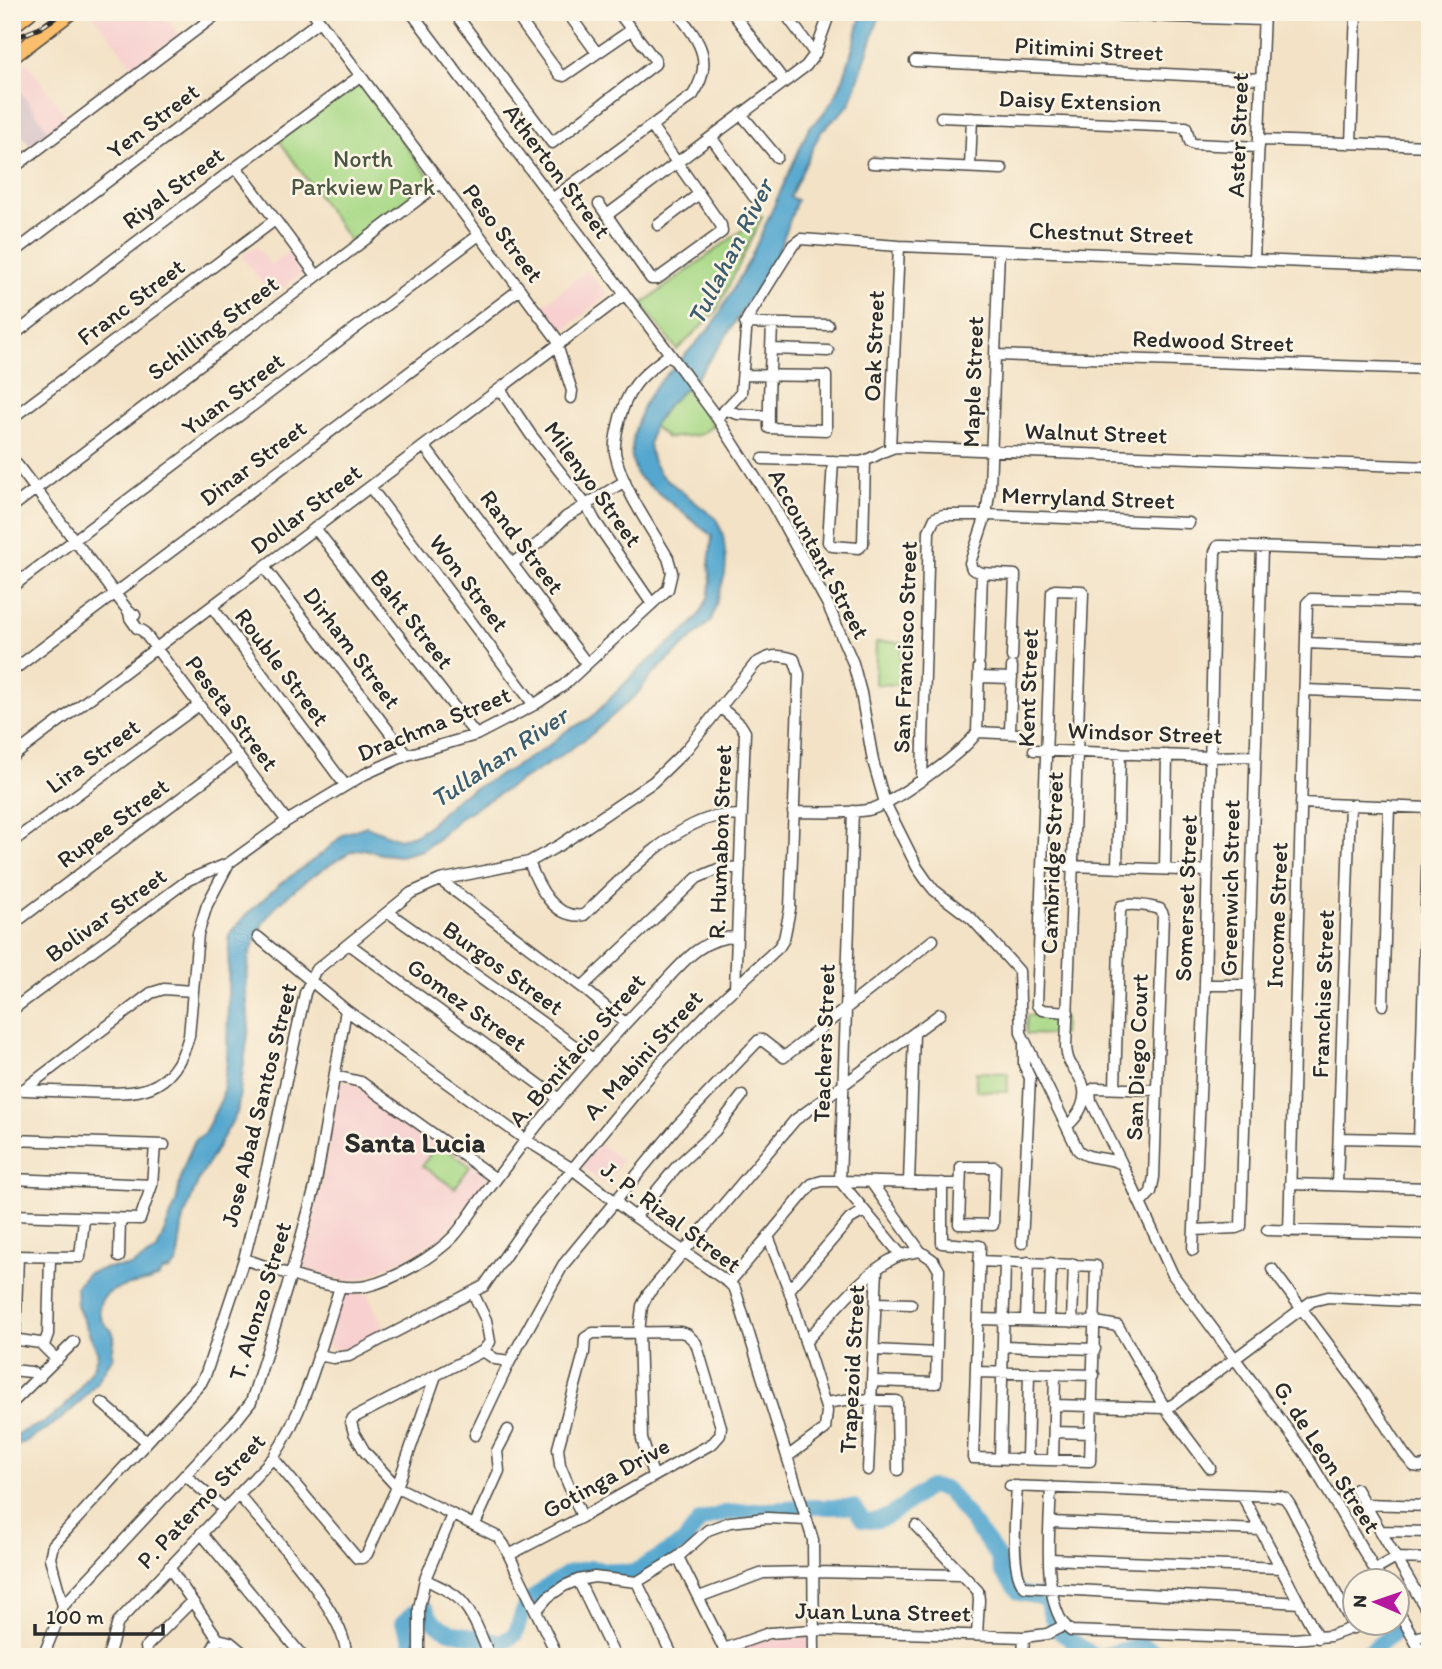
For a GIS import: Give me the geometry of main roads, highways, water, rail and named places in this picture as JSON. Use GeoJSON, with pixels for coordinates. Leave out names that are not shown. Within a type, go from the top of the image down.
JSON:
{"type":"FeatureCollection","features":[{"type":"Feature","properties":{"kind":"main road"},"geometry":{"type":"LineString","coordinates":[[12,26],[30,12]]}},
{"type":"Feature","properties":{"kind":"main road"},"geometry":{"type":"LineString","coordinates":[[12,57],[71,12]]}},
{"type":"Feature","properties":{"kind":"water"},"geometry":{"type":"Polygon","coordinates":[[[862,12],[881,12],[850,104],[820,133],[790,197],[797,200],[777,256],[723,341],[696,378],[667,406],[653,426],[649,444],[652,460],[661,475],[716,519],[723,534],[725,574],[711,621],[593,733],[555,760],[462,816],[422,850],[400,856],[364,849],[350,852],[305,881],[278,904],[263,923],[249,956],[246,991],[249,1027],[237,1113],[199,1179],[183,1220],[177,1263],[170,1270],[163,1271],[158,1278],[116,1289],[106,1295],[100,1303],[99,1312],[113,1333],[114,1355],[104,1372],[71,1411],[12,1449],[12,1436],[43,1423],[63,1408],[93,1367],[98,1353],[77,1306],[76,1287],[88,1273],[131,1266],[157,1250],[176,1203],[182,1172],[190,1151],[195,1140],[204,1134],[222,1098],[227,1062],[229,935],[246,915],[279,885],[344,834],[366,826],[399,839],[414,835],[427,827],[458,797],[509,770],[547,747],[566,731],[591,718],[634,674],[691,625],[701,612],[708,598],[711,582],[709,565],[712,536],[637,476],[631,456],[634,433],[643,406],[654,388],[713,325],[750,259],[809,128],[831,104],[838,90],[862,12]]]}},
{"type":"Feature","properties":{"kind":"waterway"},"geometry":{"type":"LineString","coordinates":[[411,1657],[413,1644],[403,1622],[413,1613],[426,1609],[431,1619],[439,1626],[458,1634],[500,1643],[515,1635],[525,1605],[570,1572],[590,1568],[632,1573],[683,1543],[700,1521],[724,1513],[813,1507],[854,1507],[863,1520],[872,1521],[890,1515],[930,1487],[945,1489],[955,1500],[997,1555],[1001,1570],[1019,1593],[1045,1598],[1054,1623]]}},
{"type":"Feature","properties":{"kind":"waterway"},"geometry":{"type":"LineString","coordinates":[[1061,1633],[1096,1657]]}},
{"type":"Feature","properties":{"kind":"waterway"},"geometry":{"type":"LineString","coordinates":[[1362,1657],[1387,1638]]}},
{"type":"Feature","properties":{"kind":"waterway"},"geometry":{"type":"LineString","coordinates":[[1098,1657],[1141,1645],[1165,1657]]}},
{"type":"Feature","properties":{"kind":"railway"},"geometry":{"type":"LineString","coordinates":[[12,39],[40,28],[64,12]]}},
{"type":"Feature","properties":{"kind":"district","name":"Santa Lucia"},"geometry":{"type":"Point","coordinates":[415,1142]}},
{"type":"Feature","properties":{"kind":"park label","name":"North Parkview Park"},"geometry":{"type":"Point","coordinates":[363,173]}},
{"type":"Feature","properties":{"kind":"water label","name":"Tullahan River"},"geometry":{"type":"Point","coordinates":[730,252]}},
{"type":"Feature","properties":{"kind":"water label","name":"Tullahan River"},"geometry":{"type":"Point","coordinates":[499,757]}}]}
